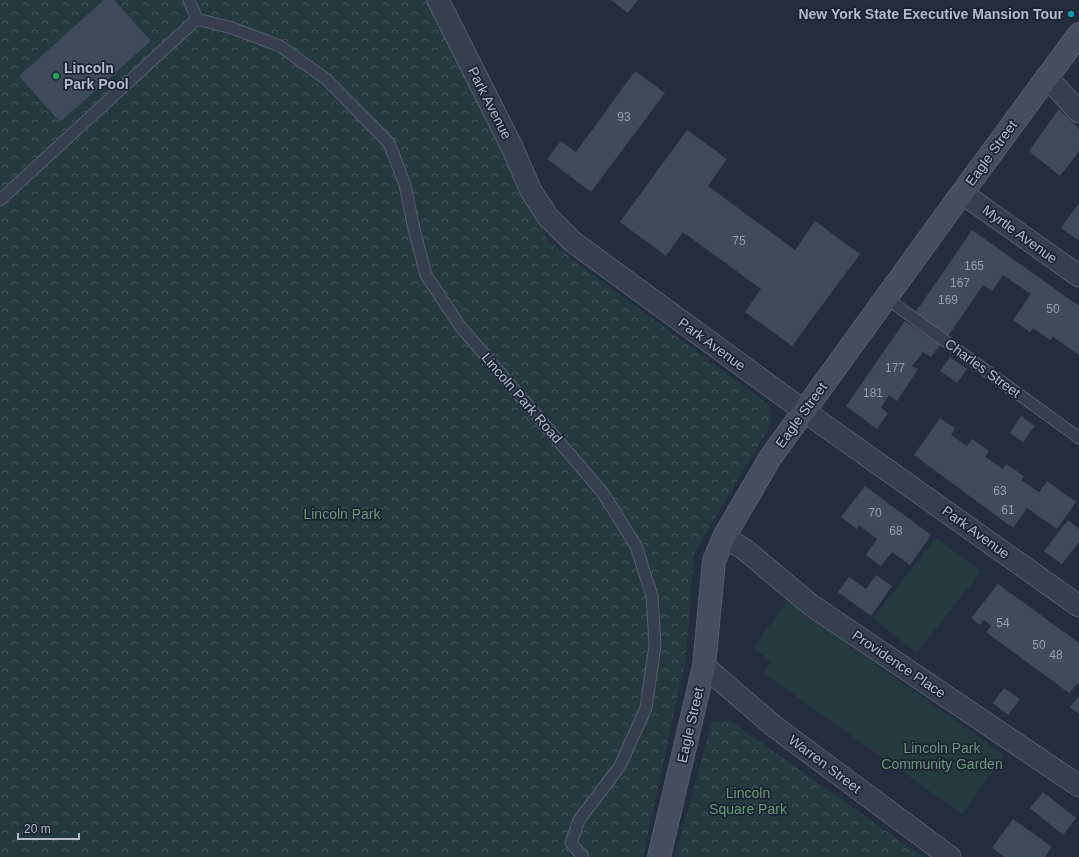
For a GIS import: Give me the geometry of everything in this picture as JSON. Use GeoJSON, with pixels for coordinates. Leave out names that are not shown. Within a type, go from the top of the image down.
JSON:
{"type":"FeatureCollection","features":[{"type":"Feature","properties":{"kind":"street","name":"Park Avenue"},"geometry":{"type":"LineString","coordinates":[[438,0],[512,147],[531,191],[548,217],[573,242],[804,411],[1079,606]]}},
{"type":"Feature","properties":{"kind":"street","name":"Eagle Street"},"geometry":{"type":"LineString","coordinates":[[659,857],[704,666],[714,561],[724,537],[770,458],[1079,34]]}},
{"type":"Feature","properties":{"kind":"street"},"geometry":{"type":"LineString","coordinates":[[1047,77],[1079,112]]}},
{"type":"Feature","properties":{"kind":"street","name":"Myrtle Avenue"},"geometry":{"type":"LineString","coordinates":[[962,193],[1079,276]]}},
{"type":"Feature","properties":{"kind":"street","name":"Providence Place"},"geometry":{"type":"LineString","coordinates":[[724,537],[744,549],[811,604],[1079,786]]}},
{"type":"Feature","properties":{"kind":"street","name":"Warren Street"},"geometry":{"type":"LineString","coordinates":[[704,666],[775,727],[950,857]]}},
{"type":"Feature","properties":{"kind":"lane"},"geometry":{"type":"LineString","coordinates":[[0,200],[197,19],[189,0]]}},
{"type":"Feature","properties":{"kind":"lane","name":"Lincoln Park Road"},"geometry":{"type":"LineString","coordinates":[[197,19],[232,28],[280,46],[326,79],[389,143],[405,185],[414,229],[426,275],[460,326],[604,493],[636,546],[652,596],[655,638],[646,708],[620,766],[579,820],[571,843],[583,857]]}},
{"type":"Feature","properties":{"kind":"lane","name":"Charles Street"},"geometry":{"type":"LineString","coordinates":[[886,298],[1079,438]]}},
{"type":"Feature","properties":{"kind":"green space","name":"Lincoln Park"},"geometry":{"type":"Polygon","coordinates":[[[0,0],[431,0],[548,241],[770,406],[771,424],[694,553],[686,657],[643,857],[0,857],[0,0]]]}},
{"type":"Feature","properties":{"kind":"green space"},"geometry":{"type":"Polygon","coordinates":[[[936,538],[981,571],[917,653],[873,618],[936,538]]]}},
{"type":"Feature","properties":{"kind":"green space","name":"Lincoln Park Community Garden"},"geometry":{"type":"Polygon","coordinates":[[[787,601],[1004,755],[962,814],[763,673],[771,661],[753,648],[787,601]]]}},
{"type":"Feature","properties":{"kind":"green space","name":"Lincoln Square Park"},"geometry":{"type":"Polygon","coordinates":[[[729,720],[923,857],[675,857],[712,722],[729,720]]]}},
{"type":"Feature","properties":{"kind":"building","name":"Lincoln Park Pool"},"geometry":{"type":"Polygon","coordinates":[[[104,0],[114,0],[151,41],[60,122],[19,76],[104,0]]]}},
{"type":"Feature","properties":{"kind":"building"},"geometry":{"type":"Polygon","coordinates":[[[611,0],[638,0],[628,13],[611,0]]]}},
{"type":"Feature","properties":{"kind":"building"},"geometry":{"type":"Polygon","coordinates":[[[635,71],[665,93],[591,192],[547,159],[561,141],[576,152],[635,71]]]}},
{"type":"Feature","properties":{"kind":"building"},"geometry":{"type":"Polygon","coordinates":[[[1059,109],[1079,129],[1079,151],[1060,176],[1029,151],[1059,109]]]}},
{"type":"Feature","properties":{"kind":"building"},"geometry":{"type":"Polygon","coordinates":[[[687,130],[727,159],[708,186],[795,250],[815,221],[860,254],[792,346],[745,312],[761,289],[683,232],[666,256],[620,222],[687,130]]]}},
{"type":"Feature","properties":{"kind":"building"},"geometry":{"type":"Polygon","coordinates":[[[1079,203],[1079,238],[1078,240],[1061,228],[1079,203]]]}},
{"type":"Feature","properties":{"kind":"building"},"geometry":{"type":"Polygon","coordinates":[[[972,230],[1079,306],[1079,355],[1053,337],[1050,340],[1033,328],[1030,332],[1013,320],[1031,294],[1003,275],[992,291],[983,285],[948,336],[915,313],[972,230]]]}},
{"type":"Feature","properties":{"kind":"building"},"geometry":{"type":"Polygon","coordinates":[[[905,321],[940,345],[931,357],[923,352],[912,366],[918,369],[897,401],[889,395],[881,408],[888,413],[877,429],[846,406],[905,321]]]}},
{"type":"Feature","properties":{"kind":"building"},"geometry":{"type":"Polygon","coordinates":[[[950,357],[967,369],[957,383],[940,371],[950,357]]]}},
{"type":"Feature","properties":{"kind":"building"},"geometry":{"type":"Polygon","coordinates":[[[1021,416],[1035,426],[1023,442],[1010,433],[1021,416]]]}},
{"type":"Feature","properties":{"kind":"building"},"geometry":{"type":"Polygon","coordinates":[[[940,418],[955,428],[951,435],[967,446],[972,439],[989,451],[985,457],[1003,469],[1006,464],[1024,476],[1021,480],[1039,492],[1047,481],[1076,502],[1057,529],[1027,508],[1013,528],[914,455],[940,418]]]}},
{"type":"Feature","properties":{"kind":"building"},"geometry":{"type":"Polygon","coordinates":[[[865,486],[931,535],[910,565],[892,552],[881,566],[866,555],[877,539],[859,525],[857,529],[841,517],[865,486]]]}},
{"type":"Feature","properties":{"kind":"building"},"geometry":{"type":"Polygon","coordinates":[[[1068,520],[1079,529],[1079,542],[1062,564],[1044,551],[1068,520]]]}},
{"type":"Feature","properties":{"kind":"building"},"geometry":{"type":"Polygon","coordinates":[[[876,575],[892,586],[871,616],[838,592],[849,577],[866,589],[876,575]]]}},
{"type":"Feature","properties":{"kind":"building"},"geometry":{"type":"Polygon","coordinates":[[[998,584],[1079,643],[1079,686],[1077,684],[1069,693],[986,632],[991,626],[984,620],[980,625],[971,618],[998,584]]]}},
{"type":"Feature","properties":{"kind":"building"},"geometry":{"type":"Polygon","coordinates":[[[1004,688],[1020,699],[1008,715],[993,703],[1004,688]]]}},
{"type":"Feature","properties":{"kind":"building"},"geometry":{"type":"Polygon","coordinates":[[[1079,696],[1079,714],[1070,707],[1079,696]]]}},
{"type":"Feature","properties":{"kind":"building"},"geometry":{"type":"Polygon","coordinates":[[[1043,792],[1076,818],[1063,835],[1030,808],[1043,792]]]}},
{"type":"Feature","properties":{"kind":"building"},"geometry":{"type":"Polygon","coordinates":[[[1013,819],[1052,847],[1045,857],[1004,857],[992,848],[1013,819]]]}},
{"type":"Feature","properties":{"kind":"place","name":"New York State Executive Mansion Tour"},"geometry":{"type":"Point","coordinates":[1071,14]}},
{"type":"Feature","properties":{"kind":"place","name":"Lincoln Park Pool"},"geometry":{"type":"Point","coordinates":[56,76]}}]}
